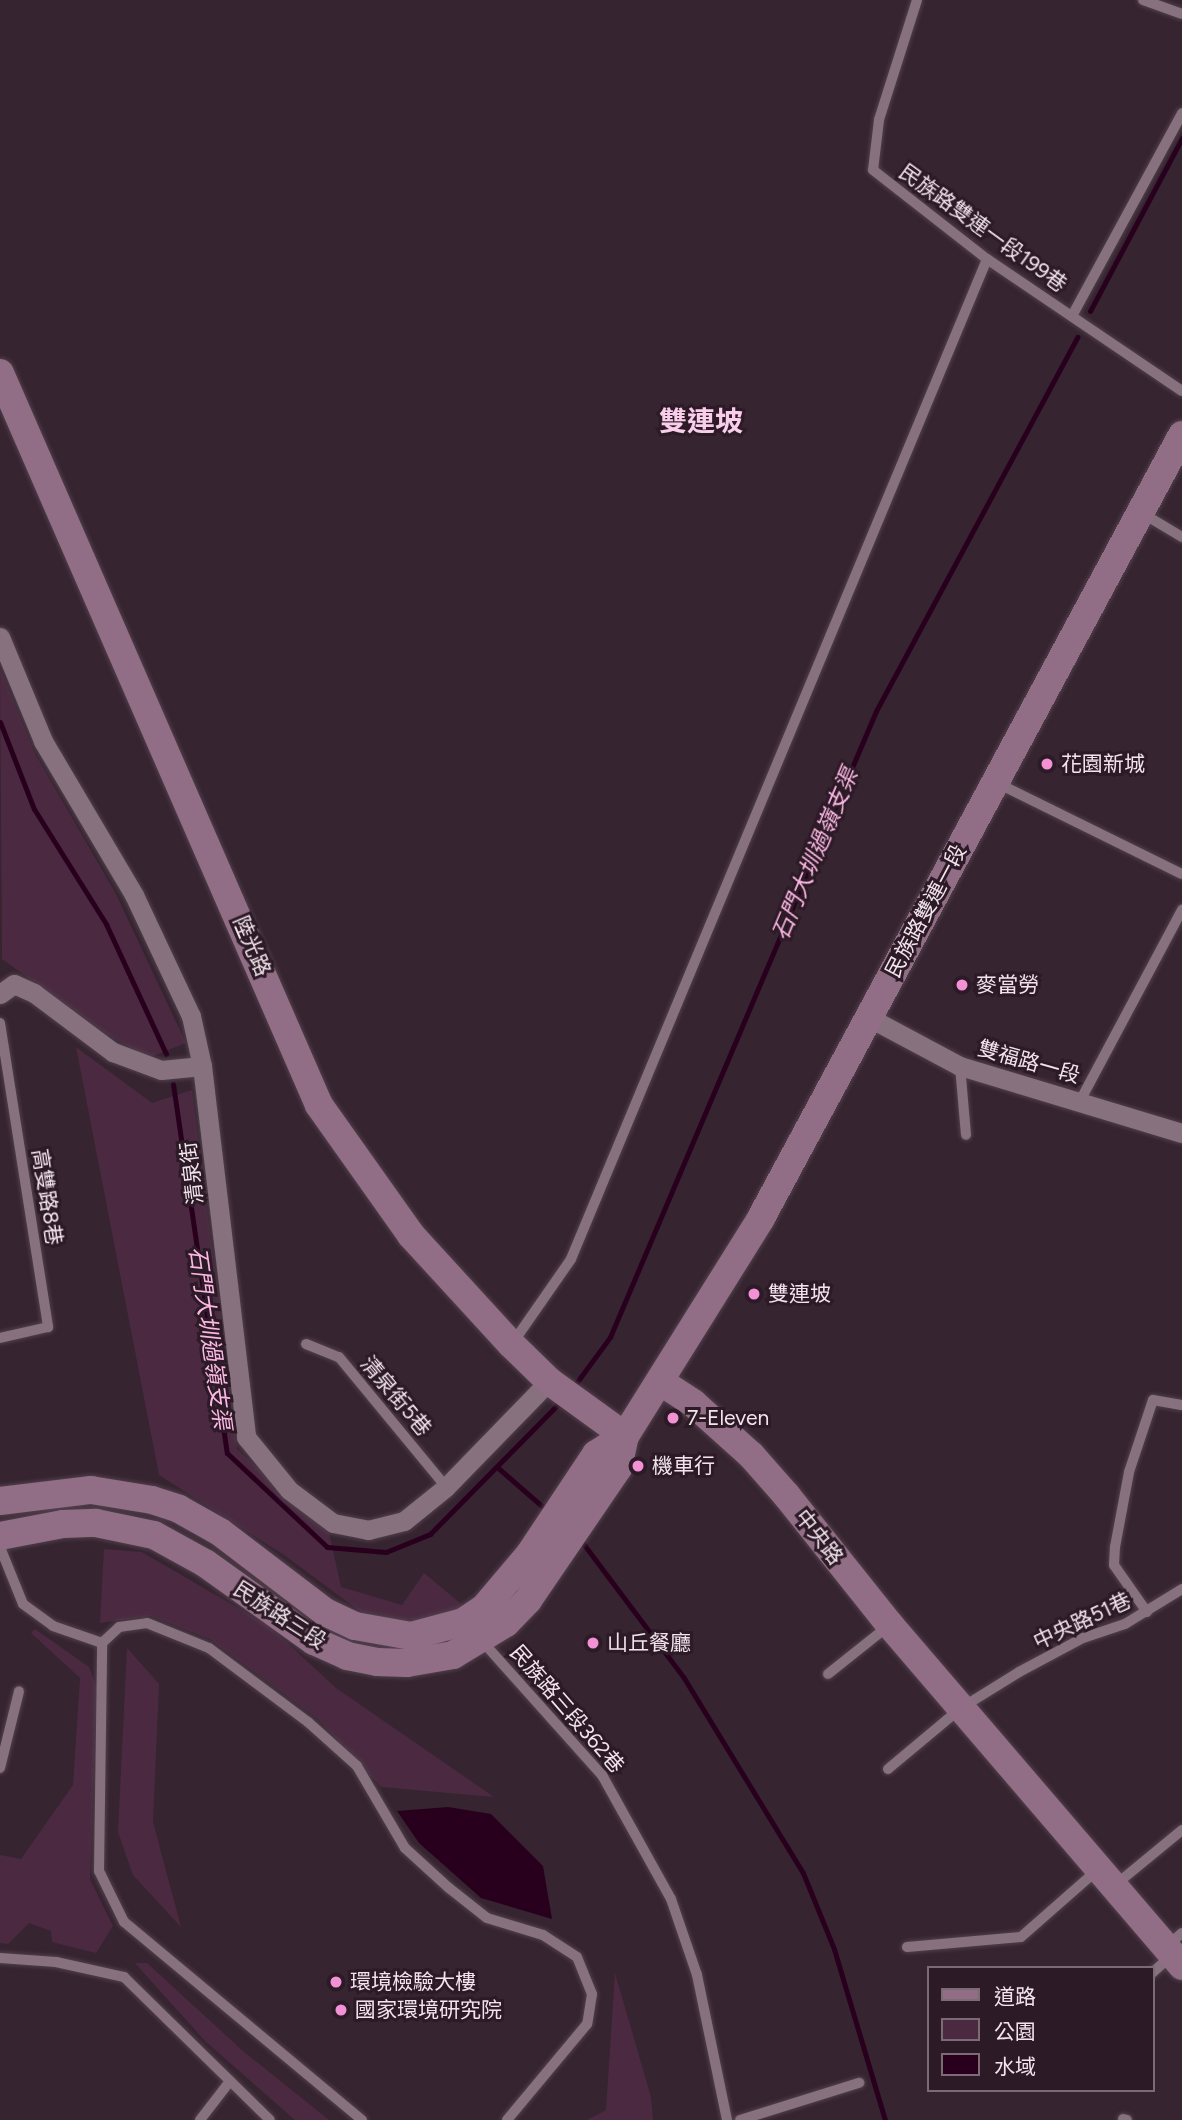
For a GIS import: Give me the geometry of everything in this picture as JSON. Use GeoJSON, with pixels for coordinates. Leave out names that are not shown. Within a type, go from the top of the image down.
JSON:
{"type":"FeatureCollection","features":[{"type":"Feature","properties":{"kind":"main road","name":"陸光路"},"geometry":{"type":"LineString","coordinates":[[0,373],[319,1105],[411,1235],[511,1345],[549,1381],[625,1436]]}},
{"type":"Feature","properties":{"kind":"main road","name":"民族路雙連一段"},"geometry":{"type":"LineString","coordinates":[[661,1382],[761,1218],[1182,435]]}},
{"type":"Feature","properties":{"kind":"main road","name":"民族路三段"},"geometry":{"type":"LineString","coordinates":[[0,1536],[63,1524],[96,1523],[154,1535],[205,1563],[314,1641],[347,1656],[407,1663],[453,1655],[482,1641],[528,1600],[618,1468],[625,1436],[661,1382]]}},
{"type":"Feature","properties":{"kind":"main road","name":"中央路"},"geometry":{"type":"LineString","coordinates":[[661,1382],[692,1403],[751,1455],[890,1625],[1171,1955]]}},
{"type":"Feature","properties":{"kind":"main road","name":"民族路三段"},"geometry":{"type":"LineString","coordinates":[[0,1501],[91,1490],[121,1492],[170,1506],[220,1532],[325,1612],[355,1626],[411,1636],[456,1625],[484,1608],[529,1555],[596,1454],[625,1436]]}},
{"type":"Feature","properties":{"kind":"street","name":"清泉街"},"geometry":{"type":"LineString","coordinates":[[0,637],[43,741],[134,895],[191,1016],[202,1066],[246,1437],[289,1490],[333,1523],[368,1531],[404,1521],[446,1487],[549,1381]]}},
{"type":"Feature","properties":{"kind":"street"},"geometry":{"type":"LineString","coordinates":[[0,994],[14,984],[34,993],[113,1052],[161,1070],[202,1066]]}},
{"type":"Feature","properties":{"kind":"street","name":"雙福路一段"},"geometry":{"type":"LineString","coordinates":[[870,1018],[960,1066],[1182,1133]]}},
{"type":"Feature","properties":{"kind":"lane","name":"民族路雙連一段199巷"},"geometry":{"type":"LineString","coordinates":[[917,0],[885,97],[873,170],[988,259],[1182,391]]}},
{"type":"Feature","properties":{"kind":"lane"},"geometry":{"type":"LineString","coordinates":[[1143,0],[1182,14]]}},
{"type":"Feature","properties":{"kind":"lane"},"geometry":{"type":"LineString","coordinates":[[1072,316],[1182,113]]}},
{"type":"Feature","properties":{"kind":"lane"},"geometry":{"type":"LineString","coordinates":[[511,1345],[570,1259],[988,259]]}},
{"type":"Feature","properties":{"kind":"lane"},"geometry":{"type":"LineString","coordinates":[[1141,512],[1182,537]]}},
{"type":"Feature","properties":{"kind":"lane"},"geometry":{"type":"LineString","coordinates":[[995,782],[1182,874]]}},
{"type":"Feature","properties":{"kind":"lane"},"geometry":{"type":"LineString","coordinates":[[1080,1101],[1182,910]]}},
{"type":"Feature","properties":{"kind":"lane","name":"高雙路8巷"},"geometry":{"type":"LineString","coordinates":[[0,1023],[48,1327],[0,1338]]}},
{"type":"Feature","properties":{"kind":"lane"},"geometry":{"type":"LineString","coordinates":[[960,1066],[966,1135]]}},
{"type":"Feature","properties":{"kind":"lane","name":"清泉街5巷"},"geometry":{"type":"LineString","coordinates":[[306,1344],[339,1357],[446,1487]]}},
{"type":"Feature","properties":{"kind":"lane"},"geometry":{"type":"LineString","coordinates":[[1147,1612],[1114,1565],[1115,1547],[1129,1472],[1153,1400],[1182,1405]]}},
{"type":"Feature","properties":{"kind":"lane"},"geometry":{"type":"LineString","coordinates":[[0,1547],[23,1604],[53,1626],[102,1643]]}},
{"type":"Feature","properties":{"kind":"lane","name":"中央路51巷"},"geometry":{"type":"LineString","coordinates":[[961,1708],[1083,1638],[1147,1612],[1182,1589]]}},
{"type":"Feature","properties":{"kind":"lane"},"geometry":{"type":"LineString","coordinates":[[362,2120],[124,1922],[99,1871],[102,1643],[119,1627],[148,1623],[209,1648],[308,1722],[357,1766],[405,1848],[449,1888],[487,1918],[543,1935],[577,1958],[593,1994],[587,2024],[507,2120]]}},
{"type":"Feature","properties":{"kind":"lane"},"geometry":{"type":"LineString","coordinates":[[828,1674],[890,1625]]}},
{"type":"Feature","properties":{"kind":"lane","name":"民族路三段362巷"},"geometry":{"type":"LineString","coordinates":[[482,1641],[602,1775],[671,1899],[697,1975],[727,2120]]}},
{"type":"Feature","properties":{"kind":"lane"},"geometry":{"type":"LineString","coordinates":[[0,1768],[19,1691]]}},
{"type":"Feature","properties":{"kind":"lane"},"geometry":{"type":"LineString","coordinates":[[888,1769],[961,1708]]}},
{"type":"Feature","properties":{"kind":"lane"},"geometry":{"type":"LineString","coordinates":[[907,1947],[1021,1937],[1106,1877],[1182,1830]]}},
{"type":"Feature","properties":{"kind":"lane"},"geometry":{"type":"LineString","coordinates":[[0,1958],[56,1962],[124,1977],[270,2120]]}},
{"type":"Feature","properties":{"kind":"lane"},"geometry":{"type":"LineString","coordinates":[[200,2120],[230,2081]]}},
{"type":"Feature","properties":{"kind":"lane"},"geometry":{"type":"LineString","coordinates":[[740,2120],[859,2083]]}},
{"type":"Feature","properties":{"kind":"green space"},"geometry":{"type":"Polygon","coordinates":[[[0,668],[34,752],[116,894],[186,1043],[148,1058],[102,1031],[2,959],[0,668]]]}},
{"type":"Feature","properties":{"kind":"green space"},"geometry":{"type":"Polygon","coordinates":[[[76,1047],[152,1103],[192,1090],[237,1449],[329,1533],[341,1587],[402,1605],[424,1573],[466,1608],[420,1626],[369,1618],[284,1555],[159,1475],[76,1047]]]}},
{"type":"Feature","properties":{"kind":"green space"},"geometry":{"type":"Polygon","coordinates":[[[104,1549],[142,1552],[269,1626],[336,1688],[494,1797],[381,1787],[318,1719],[210,1639],[151,1616],[100,1623],[104,1549]]]}},
{"type":"Feature","properties":{"kind":"green space"},"geometry":{"type":"Polygon","coordinates":[[[35,1629],[89,1667],[97,1688],[90,1879],[113,1926],[96,1953],[52,1942],[51,1931],[29,1923],[8,1944],[0,1943],[0,1855],[21,1859],[73,1785],[80,1678],[31,1633],[35,1629]]]}},
{"type":"Feature","properties":{"kind":"green space"},"geometry":{"type":"Polygon","coordinates":[[[127,1648],[159,1684],[153,1822],[181,1927],[133,1875],[118,1832],[127,1648]]]}},
{"type":"Feature","properties":{"kind":"green space"},"geometry":{"type":"Polygon","coordinates":[[[135,1963],[147,1963],[243,2051],[329,2120],[295,2120],[205,2041],[135,1963]]]}},
{"type":"Feature","properties":{"kind":"green space"},"geometry":{"type":"Polygon","coordinates":[[[615,1973],[651,2097],[653,2120],[587,2120],[606,2110],[615,1973]]]}},
{"type":"Feature","properties":{"kind":"water"},"geometry":{"type":"Polygon","coordinates":[[[448,1807],[491,1814],[543,1866],[552,1919],[481,1898],[419,1843],[397,1811],[448,1807]]]}},
{"type":"Feature","properties":{"kind":"waterway","name":"石門大圳過嶺支渠"},"geometry":{"type":"LineString","coordinates":[[1090,311],[1182,138]]}},
{"type":"Feature","properties":{"kind":"waterway","name":"石門大圳過嶺支渠"},"geometry":{"type":"LineString","coordinates":[[577,1382],[610,1337],[876,711],[1077,337]]}},
{"type":"Feature","properties":{"kind":"waterway","name":"石門大圳過嶺支渠"},"geometry":{"type":"LineString","coordinates":[[0,722],[34,809],[106,924],[166,1054]]}},
{"type":"Feature","properties":{"kind":"waterway","name":"石門大圳過嶺支渠"},"geometry":{"type":"LineString","coordinates":[[173,1084],[227,1453],[327,1547],[386,1552],[430,1534],[563,1399]]}},
{"type":"Feature","properties":{"kind":"waterway"},"geometry":{"type":"LineString","coordinates":[[497,1467],[543,1507]]}},
{"type":"Feature","properties":{"kind":"waterway"},"geometry":{"type":"LineString","coordinates":[[579,1538],[684,1678],[803,1873],[834,1949],[885,2120]]}},
{"type":"Feature","properties":{"kind":"place","name":"花園新城"},"geometry":{"type":"Point","coordinates":[1047,764]}},
{"type":"Feature","properties":{"kind":"place","name":"麥當勞"},"geometry":{"type":"Point","coordinates":[962,985]}},
{"type":"Feature","properties":{"kind":"place","name":"雙連坡"},"geometry":{"type":"Point","coordinates":[754,1294]}},
{"type":"Feature","properties":{"kind":"place","name":"7-Eleven"},"geometry":{"type":"Point","coordinates":[673,1418]}},
{"type":"Feature","properties":{"kind":"place","name":"機車行"},"geometry":{"type":"Point","coordinates":[638,1466]}},
{"type":"Feature","properties":{"kind":"place","name":"山丘餐廳"},"geometry":{"type":"Point","coordinates":[593,1643]}},
{"type":"Feature","properties":{"kind":"place","name":"環境檢驗大樓"},"geometry":{"type":"Point","coordinates":[336,1982]}},
{"type":"Feature","properties":{"kind":"place","name":"國家環境研究院"},"geometry":{"type":"Point","coordinates":[341,2010]}},
{"type":"Feature","properties":{"kind":"district","name":"雙連坡"},"geometry":{"type":"Point","coordinates":[701,421]}}]}
